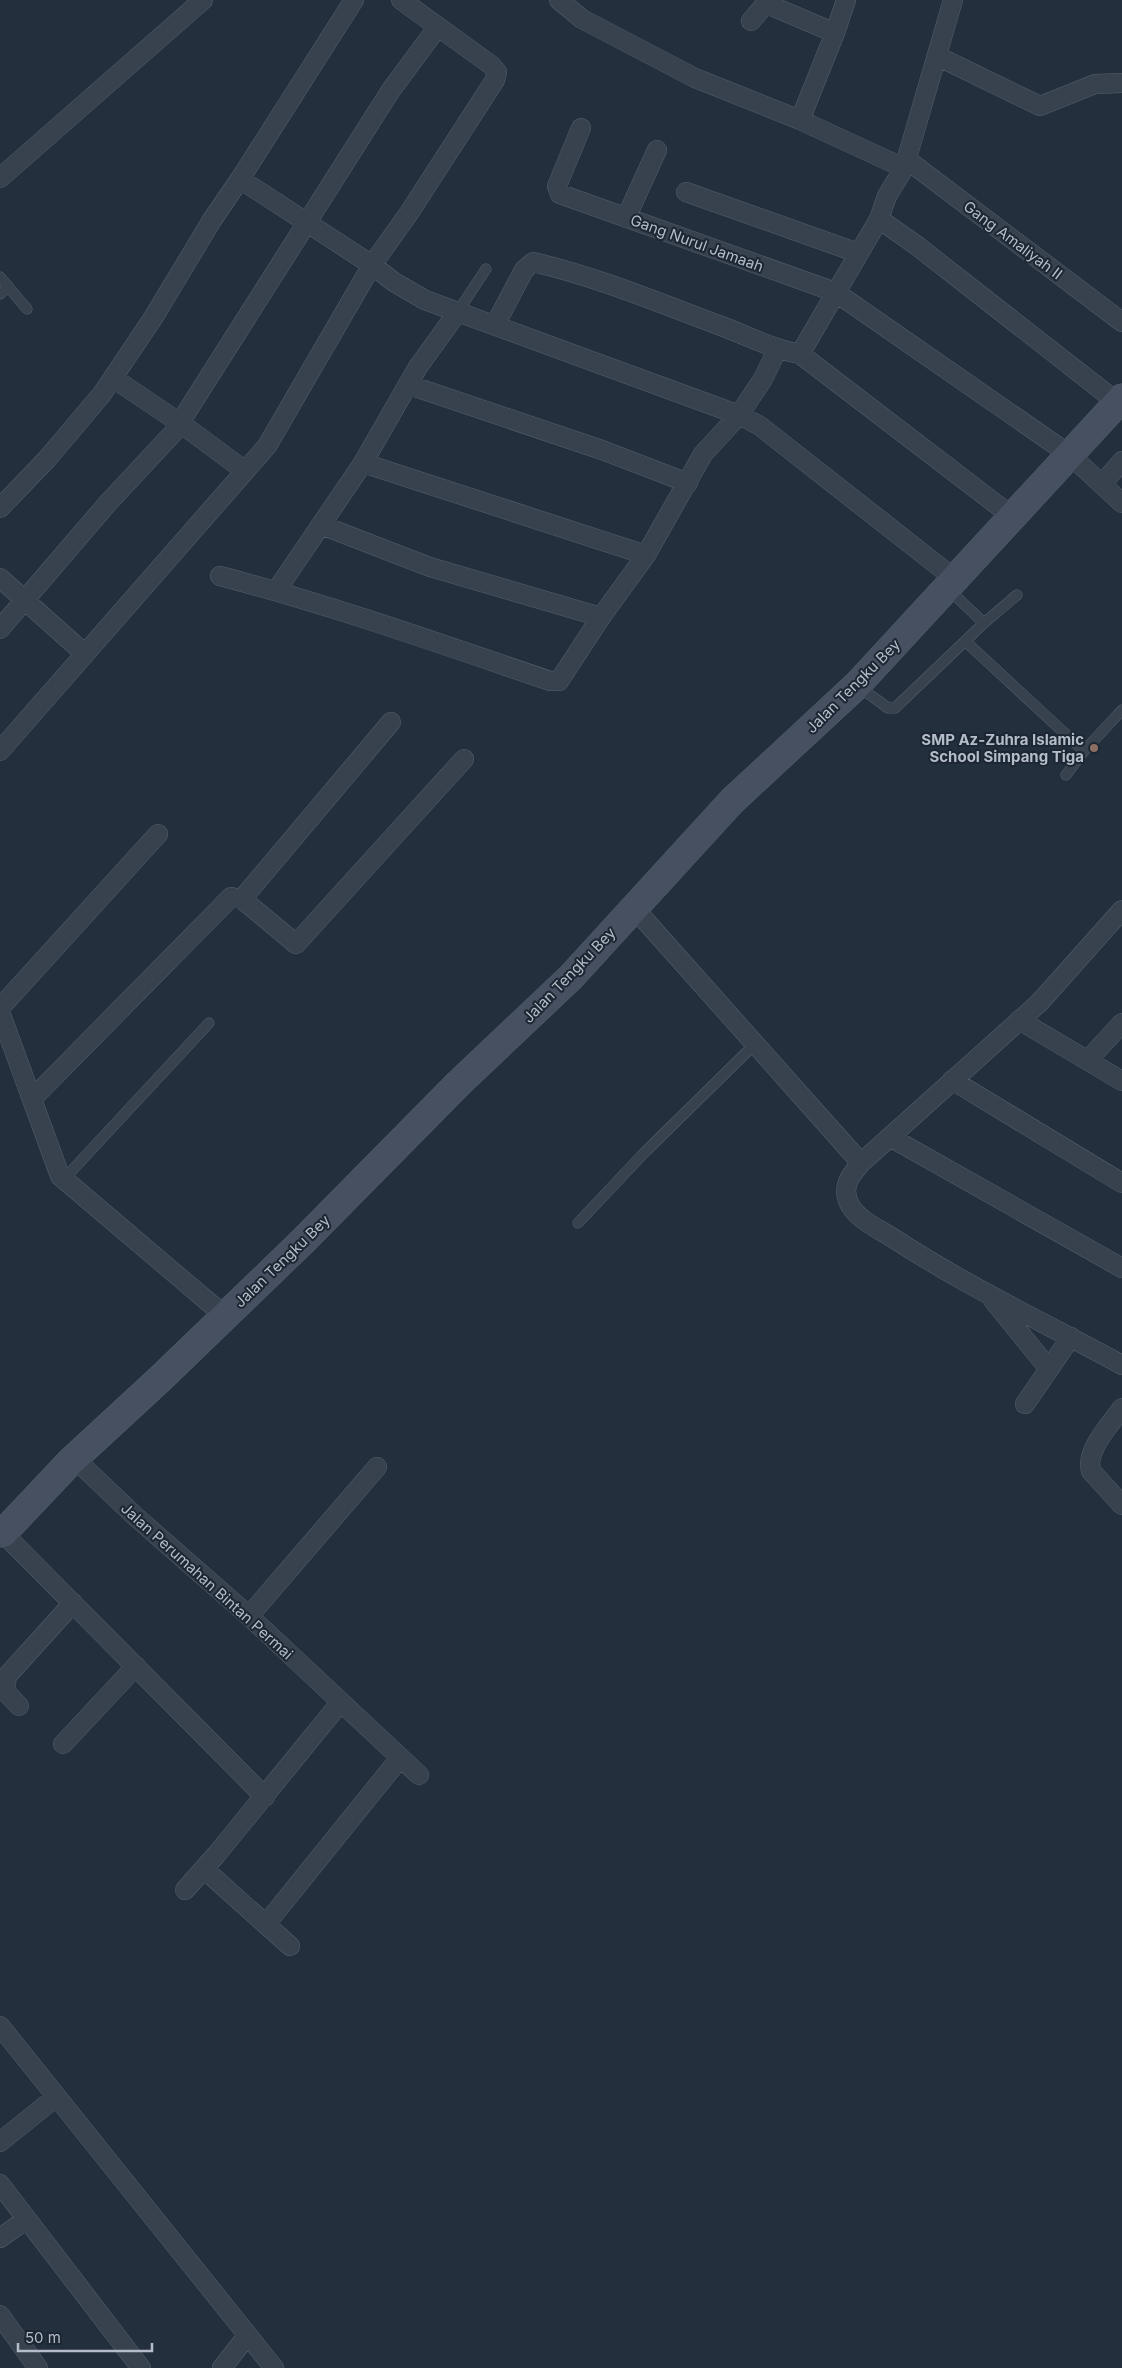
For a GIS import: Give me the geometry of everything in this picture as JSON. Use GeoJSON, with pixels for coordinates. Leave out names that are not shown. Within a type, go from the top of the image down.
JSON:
{"type":"FeatureCollection","features":[{"type":"Feature","properties":{"kind":"main road","name":"Jalan Tengku Bey"},"geometry":{"type":"LineString","coordinates":[[1,1532],[74,1458],[303,1241],[459,1083],[571,977],[732,801],[857,686],[1121,402]]}},
{"type":"Feature","properties":{"kind":"street"},"geometry":{"type":"LineString","coordinates":[[0,178],[203,0]]}},
{"type":"Feature","properties":{"kind":"street"},"geometry":{"type":"LineString","coordinates":[[0,508],[47,459],[113,378],[354,0]]}},
{"type":"Feature","properties":{"kind":"street"},"geometry":{"type":"LineString","coordinates":[[560,0],[582,19],[695,78],[800,120],[904,168]]}},
{"type":"Feature","properties":{"kind":"street"},"geometry":{"type":"LineString","coordinates":[[800,120],[835,33],[846,0]]}},
{"type":"Feature","properties":{"kind":"street"},"geometry":{"type":"LineString","coordinates":[[800,354],[879,220],[887,196],[904,168],[953,0]]}},
{"type":"Feature","properties":{"kind":"street"},"geometry":{"type":"LineString","coordinates":[[0,751],[267,446],[372,265],[409,213],[495,80],[497,72],[492,65],[437,28],[410,2]]}},
{"type":"Feature","properties":{"kind":"street"},"geometry":{"type":"LineString","coordinates":[[751,21],[768,2],[835,33]]}},
{"type":"Feature","properties":{"kind":"street"},"geometry":{"type":"LineString","coordinates":[[0,629],[107,504],[174,432],[391,90],[437,28]]}},
{"type":"Feature","properties":{"kind":"street"},"geometry":{"type":"LineString","coordinates":[[937,56],[1040,106],[1095,84],[1122,83]]}},
{"type":"Feature","properties":{"kind":"street","name":"Gang Nurul Jamaah"},"geometry":{"type":"LineString","coordinates":[[580,128],[557,186],[560,194],[835,292],[1070,455],[1122,503]]}},
{"type":"Feature","properties":{"kind":"street"},"geometry":{"type":"LineString","coordinates":[[626,218],[657,150]]}},
{"type":"Feature","properties":{"kind":"street","name":"Gang Amaliyah II"},"geometry":{"type":"LineString","coordinates":[[904,168],[910,162],[1122,322]]}},
{"type":"Feature","properties":{"kind":"street"},"geometry":{"type":"LineString","coordinates":[[240,179],[372,265],[394,282],[425,300],[739,415],[760,426],[951,584]]}},
{"type":"Feature","properties":{"kind":"street"},"geometry":{"type":"LineString","coordinates":[[686,192],[858,253]]}},
{"type":"Feature","properties":{"kind":"street"},"geometry":{"type":"LineString","coordinates":[[879,220],[916,245],[1121,402]]}},
{"type":"Feature","properties":{"kind":"street"},"geometry":{"type":"LineString","coordinates":[[495,325],[524,270],[533,262],[563,269],[654,301],[777,350],[800,354],[1013,517]]}},
{"type":"Feature","properties":{"kind":"street"},"geometry":{"type":"LineString","coordinates":[[276,590],[363,463],[418,367],[457,313]]}},
{"type":"Feature","properties":{"kind":"street"},"geometry":{"type":"LineString","coordinates":[[220,576],[276,590],[555,682],[563,678],[601,617],[646,555],[703,454],[739,415],[763,379],[777,350]]}},
{"type":"Feature","properties":{"kind":"street"},"geometry":{"type":"LineString","coordinates":[[113,378],[179,422],[245,471]]}},
{"type":"Feature","properties":{"kind":"street"},"geometry":{"type":"LineString","coordinates":[[409,385],[602,450],[688,483]]}},
{"type":"Feature","properties":{"kind":"street"},"geometry":{"type":"LineString","coordinates":[[1102,484],[1122,461]]}},
{"type":"Feature","properties":{"kind":"street"},"geometry":{"type":"LineString","coordinates":[[363,463],[646,555]]}},
{"type":"Feature","properties":{"kind":"street"},"geometry":{"type":"LineString","coordinates":[[321,525],[430,567],[601,617]]}},
{"type":"Feature","properties":{"kind":"street"},"geometry":{"type":"LineString","coordinates":[[0,578],[85,654]]}},
{"type":"Feature","properties":{"kind":"street"},"geometry":{"type":"LineString","coordinates":[[242,899],[391,722]]}},
{"type":"Feature","properties":{"kind":"street"},"geometry":{"type":"LineString","coordinates":[[32,1099],[231,897],[242,899],[296,944],[464,760]]}},
{"type":"Feature","properties":{"kind":"street"},"geometry":{"type":"LineString","coordinates":[[0,1008],[158,834]]}},
{"type":"Feature","properties":{"kind":"street"},"geometry":{"type":"LineString","coordinates":[[634,908],[861,1164]]}},
{"type":"Feature","properties":{"kind":"street"},"geometry":{"type":"LineString","coordinates":[[1122,910],[1040,1002],[861,1164],[849,1178],[845,1194],[850,1205],[863,1218],[916,1253],[989,1295],[1122,1365]]}},
{"type":"Feature","properties":{"kind":"street"},"geometry":{"type":"LineString","coordinates":[[0,1012],[8,1058],[32,1099],[60,1176],[225,1316]]}},
{"type":"Feature","properties":{"kind":"street"},"geometry":{"type":"LineString","coordinates":[[1019,1020],[1122,1081]]}},
{"type":"Feature","properties":{"kind":"street"},"geometry":{"type":"LineString","coordinates":[[1088,1060],[1122,1023]]}},
{"type":"Feature","properties":{"kind":"street"},"geometry":{"type":"LineString","coordinates":[[952,1080],[1122,1183]]}},
{"type":"Feature","properties":{"kind":"street"},"geometry":{"type":"LineString","coordinates":[[890,1137],[1122,1268]]}},
{"type":"Feature","properties":{"kind":"street"},"geometry":{"type":"LineString","coordinates":[[989,1295],[1048,1369]]}},
{"type":"Feature","properties":{"kind":"street"},"geometry":{"type":"LineString","coordinates":[[1025,1404],[1071,1337]]}},
{"type":"Feature","properties":{"kind":"street"},"geometry":{"type":"LineString","coordinates":[[1122,1408],[1096,1446],[1089,1464],[1091,1471],[1122,1505]]}},
{"type":"Feature","properties":{"kind":"street","name":"Jalan Perumahan Bintan Permai"},"geometry":{"type":"LineString","coordinates":[[74,1458],[136,1517],[249,1616],[419,1775]]}},
{"type":"Feature","properties":{"kind":"street"},"geometry":{"type":"LineString","coordinates":[[249,1616],[377,1467]]}},
{"type":"Feature","properties":{"kind":"street"},"geometry":{"type":"LineString","coordinates":[[1,1532],[265,1796]]}},
{"type":"Feature","properties":{"kind":"street"},"geometry":{"type":"LineString","coordinates":[[19,1706],[5,1691],[7,1676],[73,1603]]}},
{"type":"Feature","properties":{"kind":"street"},"geometry":{"type":"LineString","coordinates":[[63,1744],[136,1666]]}},
{"type":"Feature","properties":{"kind":"street"},"geometry":{"type":"LineString","coordinates":[[184,1890],[265,1796],[340,1703]]}},
{"type":"Feature","properties":{"kind":"street"},"geometry":{"type":"LineString","coordinates":[[266,1924],[400,1758]]}},
{"type":"Feature","properties":{"kind":"street"},"geometry":{"type":"LineString","coordinates":[[204,1868],[290,1946]]}},
{"type":"Feature","properties":{"kind":"street"},"geometry":{"type":"LineString","coordinates":[[0,2026],[128,2184],[246,2336],[274,2368]]}},
{"type":"Feature","properties":{"kind":"street"},"geometry":{"type":"LineString","coordinates":[[0,2142],[56,2097]]}},
{"type":"Feature","properties":{"kind":"street"},"geometry":{"type":"LineString","coordinates":[[0,2184],[141,2368]]}},
{"type":"Feature","properties":{"kind":"street"},"geometry":{"type":"LineString","coordinates":[[0,2238],[27,2219]]}},
{"type":"Feature","properties":{"kind":"street"},"geometry":{"type":"LineString","coordinates":[[0,2315],[38,2368]]}},
{"type":"Feature","properties":{"kind":"street"},"geometry":{"type":"LineString","coordinates":[[222,2368],[246,2336]]}},
{"type":"Feature","properties":{"kind":"lane"},"geometry":{"type":"LineString","coordinates":[[457,313],[486,269]]}},
{"type":"Feature","properties":{"kind":"lane"},"geometry":{"type":"LineString","coordinates":[[0,277],[27,308]]}},
{"type":"Feature","properties":{"kind":"lane"},"geometry":{"type":"LineString","coordinates":[[0,294],[8,286]]}},
{"type":"Feature","properties":{"kind":"lane"},"geometry":{"type":"LineString","coordinates":[[951,584],[984,622]]}},
{"type":"Feature","properties":{"kind":"lane"},"geometry":{"type":"LineString","coordinates":[[857,686],[888,708],[895,708],[984,622],[1017,594]]}},
{"type":"Feature","properties":{"kind":"lane"},"geometry":{"type":"LineString","coordinates":[[965,641],[1084,751]]}},
{"type":"Feature","properties":{"kind":"lane"},"geometry":{"type":"LineString","coordinates":[[1066,775],[1084,751],[1122,710]]}},
{"type":"Feature","properties":{"kind":"lane"},"geometry":{"type":"LineString","coordinates":[[64,1179],[209,1023]]}},
{"type":"Feature","properties":{"kind":"lane"},"geometry":{"type":"LineString","coordinates":[[578,1223],[644,1153],[755,1044]]}},
{"type":"Feature","properties":{"kind":"place","name":"SMP Az-Zuhra Islamic School Simpang Tiga"},"geometry":{"type":"Point","coordinates":[1094,748]}}]}
